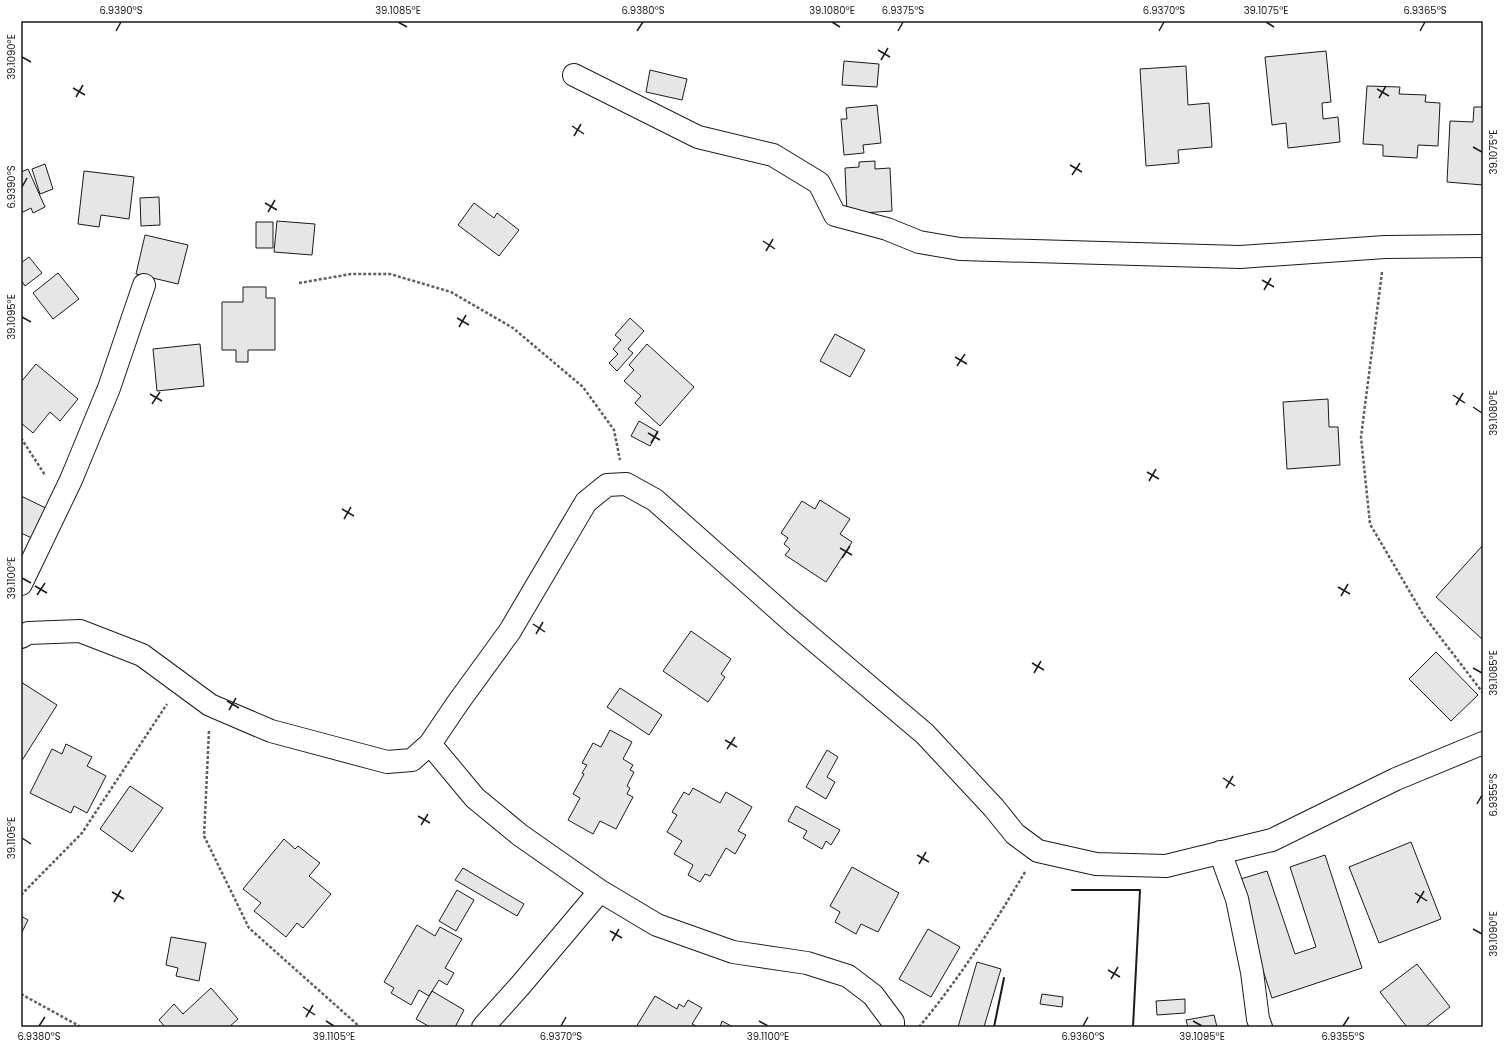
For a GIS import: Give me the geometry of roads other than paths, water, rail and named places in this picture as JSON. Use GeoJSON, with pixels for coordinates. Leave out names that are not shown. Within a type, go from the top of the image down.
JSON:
{"type":"FeatureCollection","features":[{"type":"Feature","properties":{"kind":"street"},"geometry":{"type":"LineString","coordinates":[[574,75],[698,137],[773,155],[819,183],[835,215],[887,229],[919,242],[960,249],[1240,258],[1385,247],[1483,246]]}},
{"type":"Feature","properties":{"kind":"street"},"geometry":{"type":"LineString","coordinates":[[21,584],[72,480],[109,388],[144,285]]}},
{"type":"Feature","properties":{"kind":"street"},"geometry":{"type":"LineString","coordinates":[[21,636],[28,632],[80,631],[142,655],[210,705],[271,731],[387,762],[412,760],[430,744],[510,631],[586,502],[606,485],[626,484],[655,500],[789,619],[925,734],[994,808],[1016,834],[1038,851],[1096,864],[1166,866],[1272,840],[1396,779],[1483,743]]}},
{"type":"Feature","properties":{"kind":"street"},"geometry":{"type":"LineString","coordinates":[[430,744],[475,798],[520,834],[600,892],[657,925],[734,952],[807,963],[848,976],[873,995],[893,1022],[893,1027]]}},
{"type":"Feature","properties":{"kind":"street"},"geometry":{"type":"LineString","coordinates":[[1220,852],[1237,899],[1252,972],[1258,1019],[1261,1027]]}},
{"type":"Feature","properties":{"kind":"street"},"geometry":{"type":"LineString","coordinates":[[483,1027],[600,892]]}}]}
